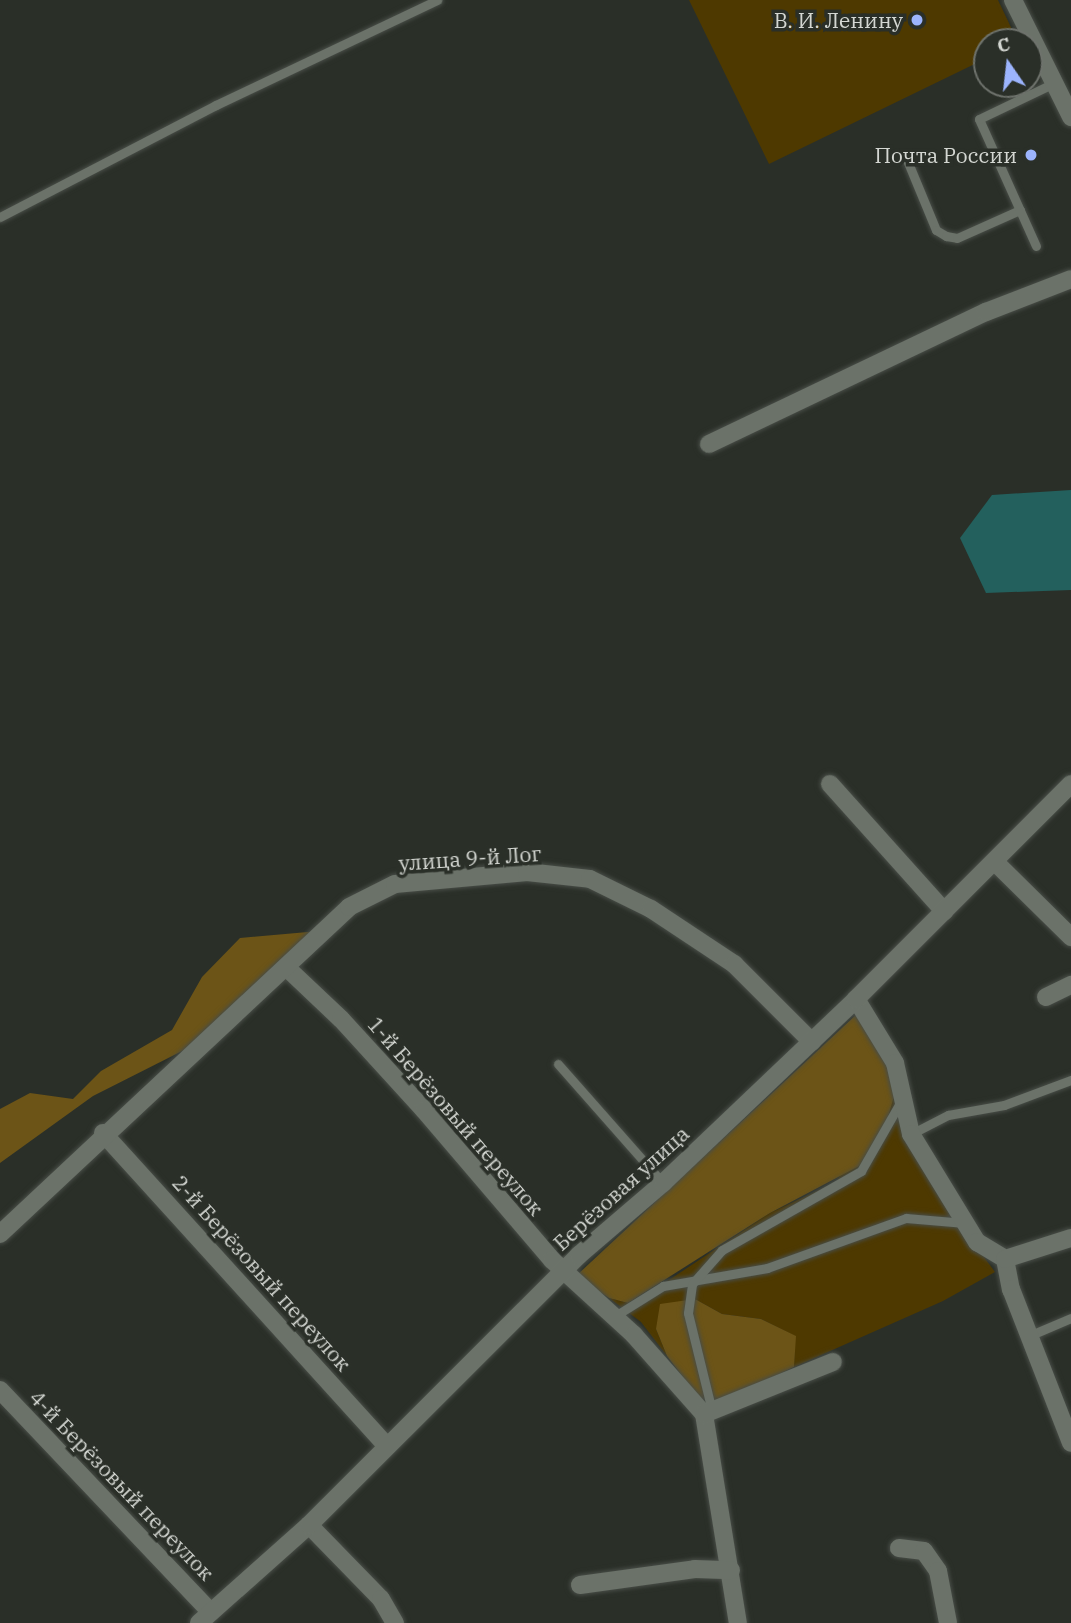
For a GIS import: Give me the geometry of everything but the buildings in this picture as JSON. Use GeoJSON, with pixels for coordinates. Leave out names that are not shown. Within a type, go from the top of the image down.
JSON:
{"type":"FeatureCollection","features":[{"type":"Feature","properties":{"kind":"street"},"geometry":{"type":"LineString","coordinates":[[1013,0],[1071,117]]}},
{"type":"Feature","properties":{"kind":"street"},"geometry":{"type":"LineString","coordinates":[[709,444],[986,312],[1071,279]]}},
{"type":"Feature","properties":{"kind":"street"},"geometry":{"type":"LineString","coordinates":[[830,784],[944,911]]}},
{"type":"Feature","properties":{"kind":"street","name":"Берёзовая улица"},"geometry":{"type":"LineString","coordinates":[[205,1617],[309,1525],[563,1271],[663,1183],[812,1042],[1071,784]]}},
{"type":"Feature","properties":{"kind":"street"},"geometry":{"type":"LineString","coordinates":[[995,862],[1071,937]]}},
{"type":"Feature","properties":{"kind":"street","name":"улица 9-й Лог"},"geometry":{"type":"LineString","coordinates":[[0,1234],[103,1133],[287,968],[349,907],[395,884],[527,872],[590,879],[651,909],[734,964],[812,1042]]}},
{"type":"Feature","properties":{"kind":"street","name":"1-й Берёзовый переулок"},"geometry":{"type":"LineString","coordinates":[[287,968],[341,1019],[563,1271],[615,1316],[708,1413]]}},
{"type":"Feature","properties":{"kind":"street"},"geometry":{"type":"LineString","coordinates":[[1046,997],[1071,985]]}},
{"type":"Feature","properties":{"kind":"street"},"geometry":{"type":"LineString","coordinates":[[856,999],[872,1019],[895,1063],[900,1103],[911,1134],[977,1242],[1005,1259],[1011,1289],[1071,1443]]}},
{"type":"Feature","properties":{"kind":"street","name":"2-й Берёзовый переулок"},"geometry":{"type":"LineString","coordinates":[[103,1133],[387,1446]]}},
{"type":"Feature","properties":{"kind":"street"},"geometry":{"type":"LineString","coordinates":[[1005,1259],[1071,1238]]}},
{"type":"Feature","properties":{"kind":"street"},"geometry":{"type":"LineString","coordinates":[[738,1623],[708,1413],[833,1362]]}},
{"type":"Feature","properties":{"kind":"street","name":"4-й Берёзовый переулок"},"geometry":{"type":"LineString","coordinates":[[0,1390],[205,1617]]}},
{"type":"Feature","properties":{"kind":"street"},"geometry":{"type":"LineString","coordinates":[[309,1525],[381,1599],[396,1623]]}},
{"type":"Feature","properties":{"kind":"street"},"geometry":{"type":"LineString","coordinates":[[898,1549],[924,1550],[938,1571],[948,1623]]}},
{"type":"Feature","properties":{"kind":"street"},"geometry":{"type":"LineString","coordinates":[[580,1585],[695,1569],[731,1570]]}},
{"type":"Feature","properties":{"kind":"lane"},"geometry":{"type":"LineString","coordinates":[[0,217],[216,105],[437,0]]}},
{"type":"Feature","properties":{"kind":"lane"},"geometry":{"type":"LineString","coordinates":[[1036,246],[979,119],[1054,83]]}},
{"type":"Feature","properties":{"kind":"lane"},"geometry":{"type":"LineString","coordinates":[[907,160],[936,230],[946,236],[957,238],[1020,210]]}},
{"type":"Feature","properties":{"kind":"lane"},"geometry":{"type":"LineString","coordinates":[[558,1064],[663,1183]]}},
{"type":"Feature","properties":{"kind":"lane"},"geometry":{"type":"LineString","coordinates":[[911,1134],[948,1115],[1004,1105],[1071,1080]]}},
{"type":"Feature","properties":{"kind":"lane"},"geometry":{"type":"LineString","coordinates":[[708,1413],[688,1313],[692,1284],[722,1250],[861,1171],[900,1103]]}},
{"type":"Feature","properties":{"kind":"lane"},"geometry":{"type":"LineString","coordinates":[[615,1316],[663,1286],[692,1284],[767,1268],[906,1218],[965,1223]]}},
{"type":"Feature","properties":{"kind":"lane"},"geometry":{"type":"LineString","coordinates":[[1031,1335],[1071,1318]]}},
{"type":"Feature","properties":{"kind":"shaded area"},"geometry":{"type":"Polygon","coordinates":[[[689,0],[998,0],[1011,28],[973,28],[973,65],[769,164],[689,0]]]}},
{"type":"Feature","properties":{"kind":"shaded area"},"geometry":{"type":"Polygon","coordinates":[[[319,931],[194,1045],[93,1096],[0,1163],[0,1109],[30,1093],[73,1099],[101,1071],[172,1030],[202,977],[240,938],[319,931]]]}},
{"type":"Feature","properties":{"kind":"shaded area"},"geometry":{"type":"Polygon","coordinates":[[[859,1012],[891,1070],[895,1093],[885,1127],[863,1164],[770,1213],[628,1303],[609,1298],[576,1276],[859,1012]]]}},
{"type":"Feature","properties":{"kind":"shaded area"},"geometry":{"type":"Polygon","coordinates":[[[895,1094],[936,1192],[995,1272],[943,1301],[794,1367],[795,1336],[761,1319],[722,1314],[695,1299],[656,1329],[667,1356],[641,1322],[609,1298],[628,1303],[651,1292],[770,1213],[836,1182],[895,1094]]]}},
{"type":"Feature","properties":{"kind":"shaded area"},"geometry":{"type":"Polygon","coordinates":[[[695,1299],[722,1314],[761,1319],[796,1336],[794,1367],[722,1401],[700,1399],[667,1356],[656,1329],[660,1304],[695,1299]]]}},
{"type":"Feature","properties":{"kind":"water"},"geometry":{"type":"Polygon","coordinates":[[[1071,490],[1071,590],[986,593],[960,538],[992,495],[1071,490]]]}},
{"type":"Feature","properties":{"kind":"place","name":"В. И. Ленину"},"geometry":{"type":"Point","coordinates":[917,20]}},
{"type":"Feature","properties":{"kind":"place","name":"Почта России"},"geometry":{"type":"Point","coordinates":[1031,155]}}]}
